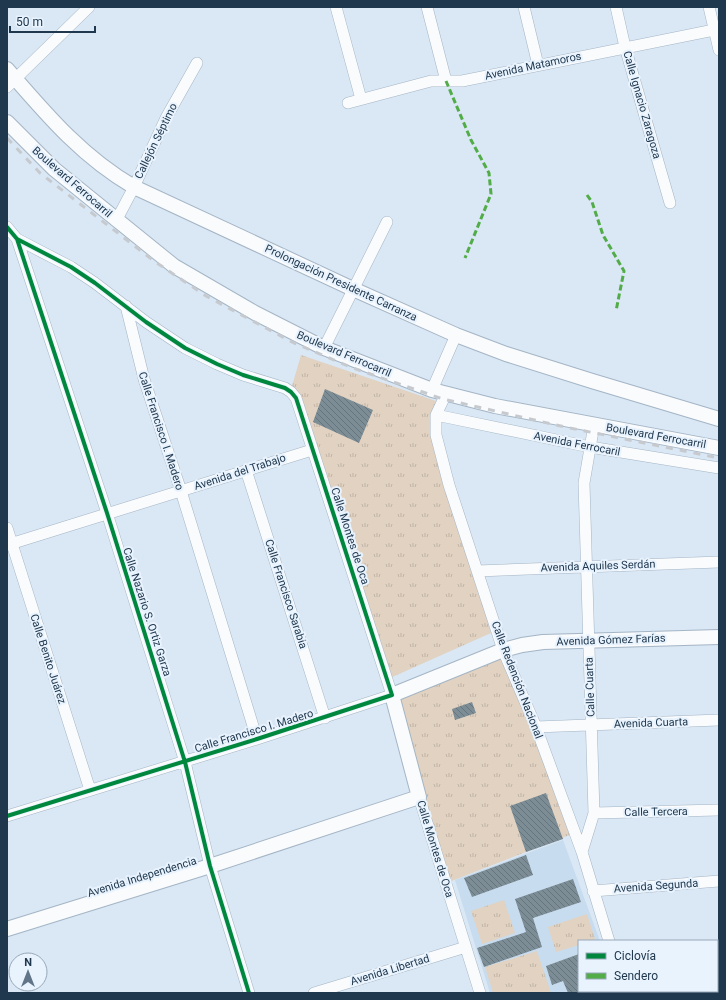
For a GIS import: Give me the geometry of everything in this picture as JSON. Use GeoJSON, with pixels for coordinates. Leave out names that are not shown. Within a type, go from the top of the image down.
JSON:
{"type":"FeatureCollection","features":[{"type":"Feature","properties":{"kind":"main road","name":"Prolongación Presidente Carranza"},"geometry":{"type":"LineString","coordinates":[[10,78],[66,136],[88,155],[116,176],[134,187],[353,289],[456,335],[506,354],[719,419]]}},
{"type":"Feature","properties":{"kind":"main road","name":"Boulevard Ferrocarril"},"geometry":{"type":"LineString","coordinates":[[7,122],[54,169],[116,221],[174,266],[255,313],[324,348],[439,392],[494,406],[719,448]]}},
{"type":"Feature","properties":{"kind":"main road","name":"Avenida Gómez Farías"},"geometry":{"type":"LineString","coordinates":[[503,650],[543,642],[719,637]]}},
{"type":"Feature","properties":{"kind":"main road","name":"Calle Francisco I. Madero"},"geometry":{"type":"LineString","coordinates":[[392,695],[503,650]]}},
{"type":"Feature","properties":{"kind":"main road","name":"Calle Montes de Oca"},"geometry":{"type":"LineString","coordinates":[[392,695],[419,797]]}},
{"type":"Feature","properties":{"kind":"main road","name":"Avenida Independencia"},"geometry":{"type":"LineString","coordinates":[[7,929],[210,866],[419,797]]}},
{"type":"Feature","properties":{"kind":"street"},"geometry":{"type":"LineString","coordinates":[[10,78],[89,7]]}},
{"type":"Feature","properties":{"kind":"street"},"geometry":{"type":"LineString","coordinates":[[336,7],[361,99]]}},
{"type":"Feature","properties":{"kind":"street"},"geometry":{"type":"LineString","coordinates":[[427,7],[446,81]]}},
{"type":"Feature","properties":{"kind":"street"},"geometry":{"type":"LineString","coordinates":[[524,7],[538,65]]}},
{"type":"Feature","properties":{"kind":"street","name":"Calle Ignacio Zaragoza"},"geometry":{"type":"LineString","coordinates":[[616,7],[625,47],[670,203]]}},
{"type":"Feature","properties":{"kind":"street"},"geometry":{"type":"LineString","coordinates":[[709,7],[717,28],[719,50]]}},
{"type":"Feature","properties":{"kind":"street","name":"Avenida Matamoros"},"geometry":{"type":"LineString","coordinates":[[348,103],[431,81],[462,81],[717,28]]}},
{"type":"Feature","properties":{"kind":"street","name":"Callejón Séptimo"},"geometry":{"type":"LineString","coordinates":[[116,221],[134,187],[166,118],[197,63]]}},
{"type":"Feature","properties":{"kind":"street"},"geometry":{"type":"LineString","coordinates":[[324,348],[387,222]]}},
{"type":"Feature","properties":{"kind":"street"},"geometry":{"type":"LineString","coordinates":[[7,227],[17,239],[71,267],[126,306]]}},
{"type":"Feature","properties":{"kind":"street","name":"Calle Nazario S. Ortiz Garza"},"geometry":{"type":"LineString","coordinates":[[17,239],[107,513],[185,762],[210,866],[249,993]]}},
{"type":"Feature","properties":{"kind":"street","name":"Calle Montes de Oca"},"geometry":{"type":"LineString","coordinates":[[126,306],[167,337],[217,364],[244,375],[285,388],[296,398],[392,695]]}},
{"type":"Feature","properties":{"kind":"street","name":"Calle Francisco I. Madero"},"geometry":{"type":"LineString","coordinates":[[126,306],[144,380],[181,491],[258,739]]}},
{"type":"Feature","properties":{"kind":"street","name":"Calle Redención Nacional"},"geometry":{"type":"LineString","coordinates":[[456,335],[439,392],[436,415],[436,435],[442,459],[449,485],[503,650],[536,727],[582,852],[609,940]]}},
{"type":"Feature","properties":{"kind":"street","name":"Avenida Ferrocaril"},"geometry":{"type":"LineString","coordinates":[[436,415],[590,447],[719,468]]}},
{"type":"Feature","properties":{"kind":"street","name":"Calle Cuarta"},"geometry":{"type":"LineString","coordinates":[[582,852],[594,813],[584,483],[594,425]]}},
{"type":"Feature","properties":{"kind":"street","name":"Avenida del Trabajo"},"geometry":{"type":"LineString","coordinates":[[9,544],[312,450]]}},
{"type":"Feature","properties":{"kind":"street","name":"Calle Francisco Sarabia"},"geometry":{"type":"LineString","coordinates":[[246,470],[325,718]]}},
{"type":"Feature","properties":{"kind":"street","name":"Calle Benito Juárez"},"geometry":{"type":"LineString","coordinates":[[7,528],[9,544],[90,790]]}},
{"type":"Feature","properties":{"kind":"street","name":"Avenida Aquiles Serdán"},"geometry":{"type":"LineString","coordinates":[[477,571],[719,562]]}},
{"type":"Feature","properties":{"kind":"street","name":"Calle Francisco I. Madero"},"geometry":{"type":"LineString","coordinates":[[7,816],[325,718],[392,695]]}},
{"type":"Feature","properties":{"kind":"street","name":"Avenida Cuarta"},"geometry":{"type":"LineString","coordinates":[[536,727],[719,720]]}},
{"type":"Feature","properties":{"kind":"street","name":"Calle Montes de Oca"},"geometry":{"type":"LineString","coordinates":[[419,797],[480,993]]}},
{"type":"Feature","properties":{"kind":"street","name":"Calle Tercera"},"geometry":{"type":"LineString","coordinates":[[594,813],[719,810]]}},
{"type":"Feature","properties":{"kind":"street","name":"Avenida Segunda"},"geometry":{"type":"LineString","coordinates":[[593,891],[719,881]]}},
{"type":"Feature","properties":{"kind":"street","name":"Avenida Libertad"},"geometry":{"type":"LineString","coordinates":[[314,993],[466,947]]}},
{"type":"Feature","properties":{"kind":"shaded area"},"geometry":{"type":"Polygon","coordinates":[[[563,840],[600,940],[578,940],[578,992],[619,993],[490,993],[455,880],[563,840]]]}},
{"type":"Feature","properties":{"kind":"green space"},"geometry":{"type":"Polygon","coordinates":[[[301,355],[436,401],[431,428],[491,633],[390,678],[292,386],[301,355]]]}},
{"type":"Feature","properties":{"kind":"green space"},"geometry":{"type":"Polygon","coordinates":[[[502,653],[572,834],[449,882],[395,696],[502,653]]]}},
{"type":"Feature","properties":{"kind":"green space"},"geometry":{"type":"Polygon","coordinates":[[[504,900],[515,933],[482,944],[471,911],[504,900]]]}},
{"type":"Feature","properties":{"kind":"green space"},"geometry":{"type":"Polygon","coordinates":[[[587,914],[595,939],[578,940],[578,945],[556,952],[548,927],[587,914]]]}},
{"type":"Feature","properties":{"kind":"green space"},"geometry":{"type":"Polygon","coordinates":[[[537,951],[551,993],[493,993],[485,967],[537,951]]]}},
{"type":"Feature","properties":{"kind":"building"},"geometry":{"type":"Polygon","coordinates":[[[325,389],[373,410],[359,443],[313,422],[325,389]]]}},
{"type":"Feature","properties":{"kind":"building"},"geometry":{"type":"Polygon","coordinates":[[[472,702],[476,713],[455,720],[452,709],[472,702]]]}},
{"type":"Feature","properties":{"kind":"building"},"geometry":{"type":"Polygon","coordinates":[[[546,793],[563,839],[526,852],[510,806],[546,793]]]}},
{"type":"Feature","properties":{"kind":"building"},"geometry":{"type":"Polygon","coordinates":[[[526,855],[533,875],[472,897],[464,878],[526,855]]]}},
{"type":"Feature","properties":{"kind":"building"},"geometry":{"type":"Polygon","coordinates":[[[573,879],[581,902],[533,918],[542,947],[484,967],[477,948],[526,932],[515,899],[573,879]]]}},
{"type":"Feature","properties":{"kind":"building"},"geometry":{"type":"Polygon","coordinates":[[[578,954],[579,993],[568,993],[563,981],[552,985],[546,966],[578,954]]]}},
{"type":"Feature","properties":{"kind":"railway"},"geometry":{"type":"LineString","coordinates":[[7,138],[40,173],[154,261],[206,296],[294,343],[353,368],[443,399],[565,427],[719,458]]}},
{"type":"Feature","properties":{"kind":"marked path"},"geometry":{"type":"LineString","coordinates":[[446,81],[471,140],[489,173],[491,194],[465,258]]}},
{"type":"Feature","properties":{"kind":"marked path"},"geometry":{"type":"LineString","coordinates":[[587,195],[592,202],[603,235],[624,271],[616,311]]}},
{"type":"Feature","properties":{"kind":"cycle path"},"geometry":{"type":"LineString","coordinates":[[7,227],[17,239],[71,267],[95,283],[146,322],[185,348],[243,375],[285,388],[296,398],[392,695],[257,739],[7,816]]}},
{"type":"Feature","properties":{"kind":"cycle path"},"geometry":{"type":"LineString","coordinates":[[17,239],[107,513],[185,762],[210,866],[249,993]]}}]}
